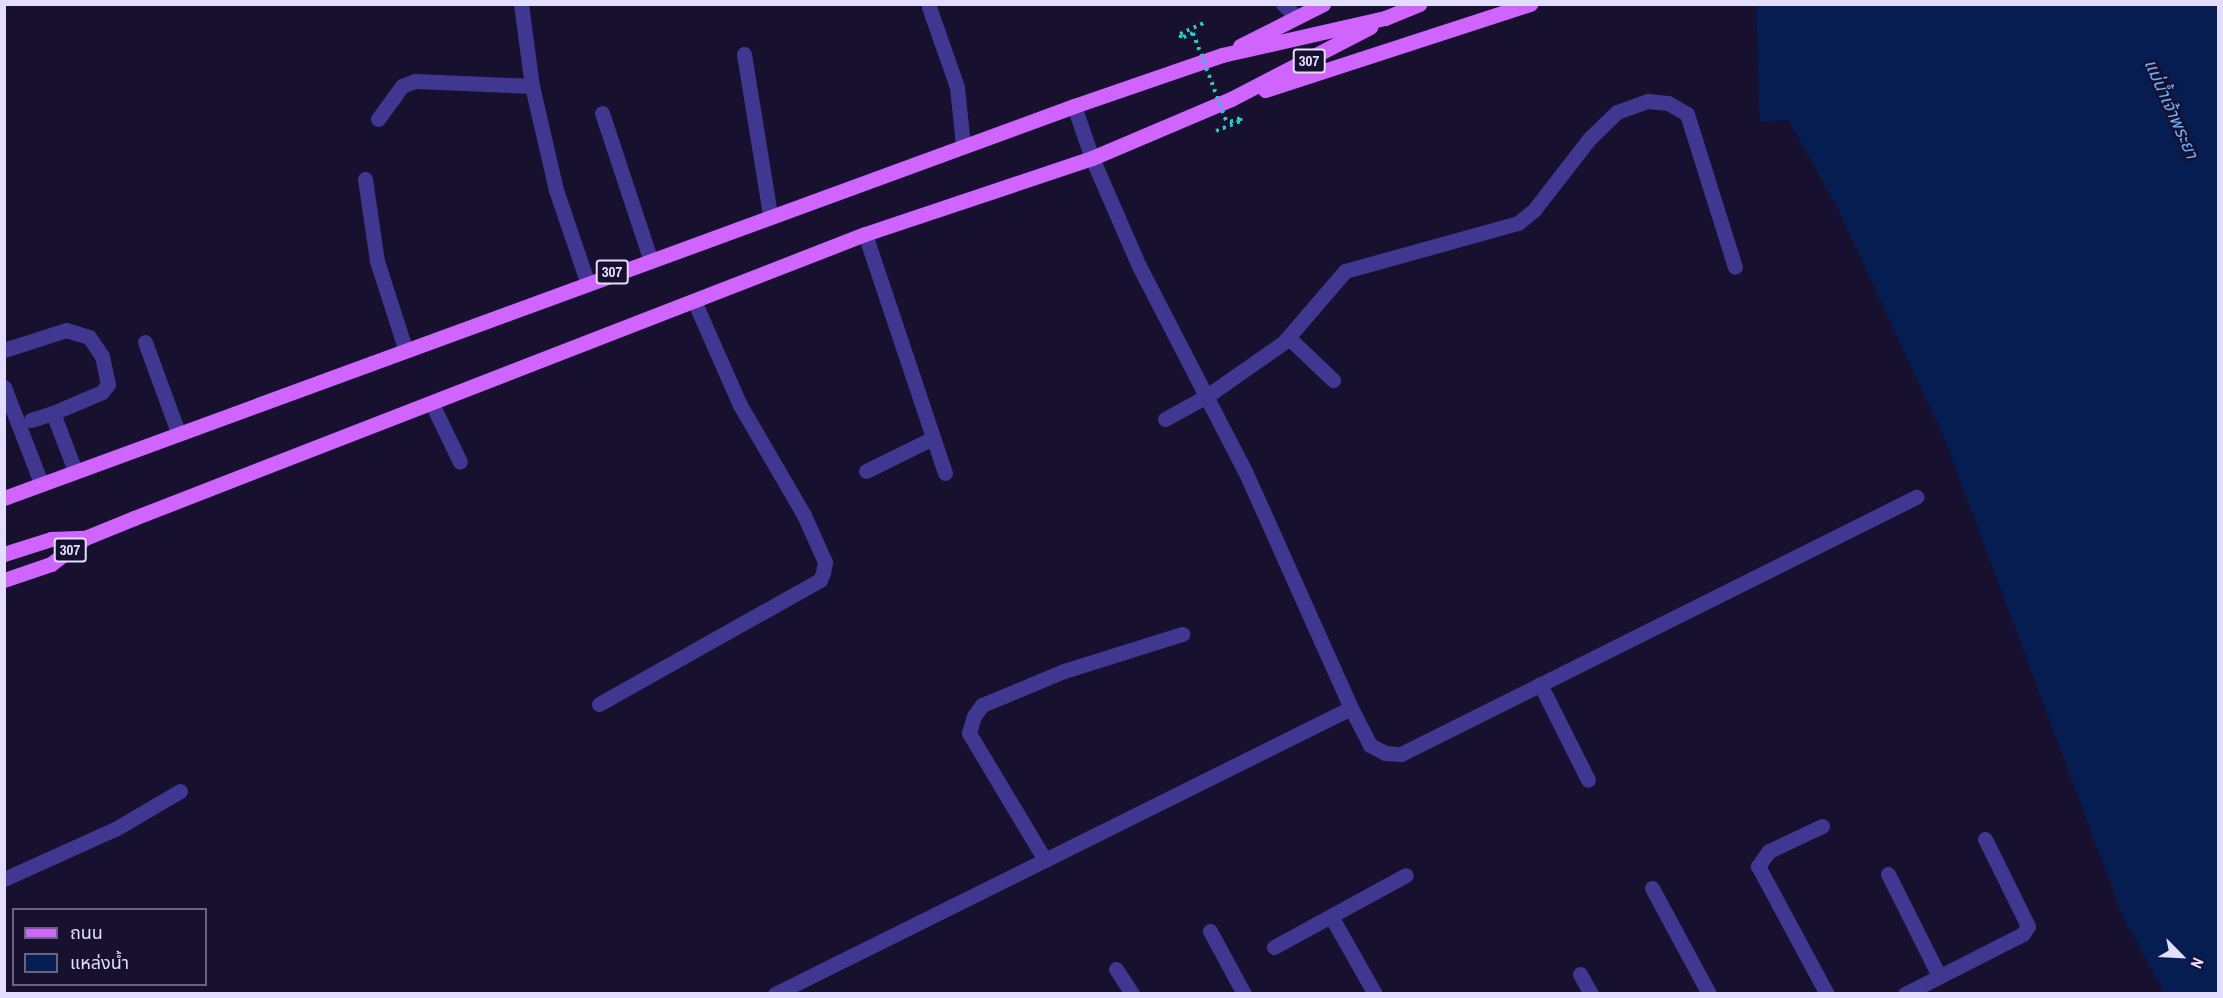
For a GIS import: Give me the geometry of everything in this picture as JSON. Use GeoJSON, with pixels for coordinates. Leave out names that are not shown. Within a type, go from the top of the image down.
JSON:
{"type":"FeatureCollection","features":[{"type":"Feature","properties":{"kind":"main road"},"geometry":{"type":"LineString","coordinates":[[1222,55],[1323,4]]}},
{"type":"Feature","properties":{"kind":"main road","name":"307"},"geometry":{"type":"LineString","coordinates":[[4,580],[51,564],[85,538],[695,303],[865,234],[1092,158],[1231,99],[1322,54],[1385,18],[1419,4]]}},
{"type":"Feature","properties":{"kind":"main road"},"geometry":{"type":"LineString","coordinates":[[1231,99],[1296,82],[1530,4]]}},
{"type":"Feature","properties":{"kind":"main road","name":"307"},"geometry":{"type":"LineString","coordinates":[[4,498],[587,281],[1074,106],[1222,55],[1385,18]]}},
{"type":"Feature","properties":{"kind":"main road"},"geometry":{"type":"LineString","coordinates":[[4,554],[51,539],[85,538]]}},
{"type":"Feature","properties":{"kind":"street"},"geometry":{"type":"LineString","coordinates":[[521,4],[532,86],[556,190],[587,281]]}},
{"type":"Feature","properties":{"kind":"street"},"geometry":{"type":"LineString","coordinates":[[1283,4],[1296,17]]}},
{"type":"Feature","properties":{"kind":"street"},"geometry":{"type":"LineString","coordinates":[[929,7],[957,87],[963,145]]}},
{"type":"Feature","properties":{"kind":"street"},"geometry":{"type":"LineString","coordinates":[[744,54],[770,215]]}},
{"type":"Feature","properties":{"kind":"street"},"geometry":{"type":"LineString","coordinates":[[378,119],[396,92],[415,81],[532,86]]}},
{"type":"Feature","properties":{"kind":"street"},"geometry":{"type":"LineString","coordinates":[[1165,418],[1207,396],[1289,338],[1344,271],[1518,223],[1534,210],[1589,139],[1617,112],[1648,101],[1668,103],[1687,114],[1735,267]]}},
{"type":"Feature","properties":{"kind":"street"},"geometry":{"type":"LineString","coordinates":[[1074,106],[1092,158],[1139,266],[1245,471],[1351,708],[1370,746],[1385,753],[1401,754],[1916,497]]}},
{"type":"Feature","properties":{"kind":"street"},"geometry":{"type":"LineString","coordinates":[[602,113],[650,258]]}},
{"type":"Feature","properties":{"kind":"street"},"geometry":{"type":"LineString","coordinates":[[364,179],[377,261],[405,348]]}},
{"type":"Feature","properties":{"kind":"street"},"geometry":{"type":"LineString","coordinates":[[865,234],[945,473]]}},
{"type":"Feature","properties":{"kind":"street"},"geometry":{"type":"LineString","coordinates":[[599,704],[820,580],[824,573],[825,562],[804,515],[740,405],[695,303]]}},
{"type":"Feature","properties":{"kind":"street"},"geometry":{"type":"LineString","coordinates":[[4,350],[66,330],[89,337],[102,356],[108,384],[102,392],[30,420]]}},
{"type":"Feature","properties":{"kind":"street"},"geometry":{"type":"LineString","coordinates":[[1289,338],[1334,380]]}},
{"type":"Feature","properties":{"kind":"street"},"geometry":{"type":"LineString","coordinates":[[145,342],[178,432]]}},
{"type":"Feature","properties":{"kind":"street"},"geometry":{"type":"LineString","coordinates":[[4,387],[41,483]]}},
{"type":"Feature","properties":{"kind":"street"},"geometry":{"type":"LineString","coordinates":[[432,404],[460,462]]}},
{"type":"Feature","properties":{"kind":"street"},"geometry":{"type":"LineString","coordinates":[[53,412],[75,471]]}},
{"type":"Feature","properties":{"kind":"street"},"geometry":{"type":"LineString","coordinates":[[866,471],[933,438]]}},
{"type":"Feature","properties":{"kind":"street"},"geometry":{"type":"LineString","coordinates":[[1045,860],[969,733],[974,716],[982,705],[1064,671],[1182,634]]}},
{"type":"Feature","properties":{"kind":"street"},"geometry":{"type":"LineString","coordinates":[[1540,684],[1588,780]]}},
{"type":"Feature","properties":{"kind":"street"},"geometry":{"type":"LineString","coordinates":[[775,993],[1351,708]]}},
{"type":"Feature","properties":{"kind":"street"},"geometry":{"type":"LineString","coordinates":[[4,879],[117,828],[180,791]]}},
{"type":"Feature","properties":{"kind":"street"},"geometry":{"type":"LineString","coordinates":[[1822,826],[1769,851],[1758,866],[1827,993]]}},
{"type":"Feature","properties":{"kind":"street"},"geometry":{"type":"LineString","coordinates":[[1905,993],[2023,934],[2028,926],[1985,839]]}},
{"type":"Feature","properties":{"kind":"street"},"geometry":{"type":"LineString","coordinates":[[1888,874],[1939,976]]}},
{"type":"Feature","properties":{"kind":"street"},"geometry":{"type":"LineString","coordinates":[[1274,947],[1332,918],[1406,875]]}},
{"type":"Feature","properties":{"kind":"street"},"geometry":{"type":"LineString","coordinates":[[1652,888],[1709,993]]}},
{"type":"Feature","properties":{"kind":"street"},"geometry":{"type":"LineString","coordinates":[[1332,918],[1375,993]]}},
{"type":"Feature","properties":{"kind":"street"},"geometry":{"type":"LineString","coordinates":[[1210,931],[1244,993]]}},
{"type":"Feature","properties":{"kind":"street"},"geometry":{"type":"LineString","coordinates":[[1116,969],[1132,993]]}},
{"type":"Feature","properties":{"kind":"street"},"geometry":{"type":"LineString","coordinates":[[1580,974],[1591,993]]}},
{"type":"Feature","properties":{"kind":"path"},"geometry":{"type":"LineString","coordinates":[[1204,23],[1180,34],[1181,38],[1193,33],[1227,123],[1240,118],[1241,121],[1216,131]]}},
{"type":"Feature","properties":{"kind":"water","name":"แม่น้ำเจ้าพระยา"},"geometry":{"type":"Polygon","coordinates":[[[1756,5],[2218,5],[2218,993],[2164,993],[2122,915],[1945,440],[1836,205],[1788,120],[1760,122],[1756,5]]]}}]}
